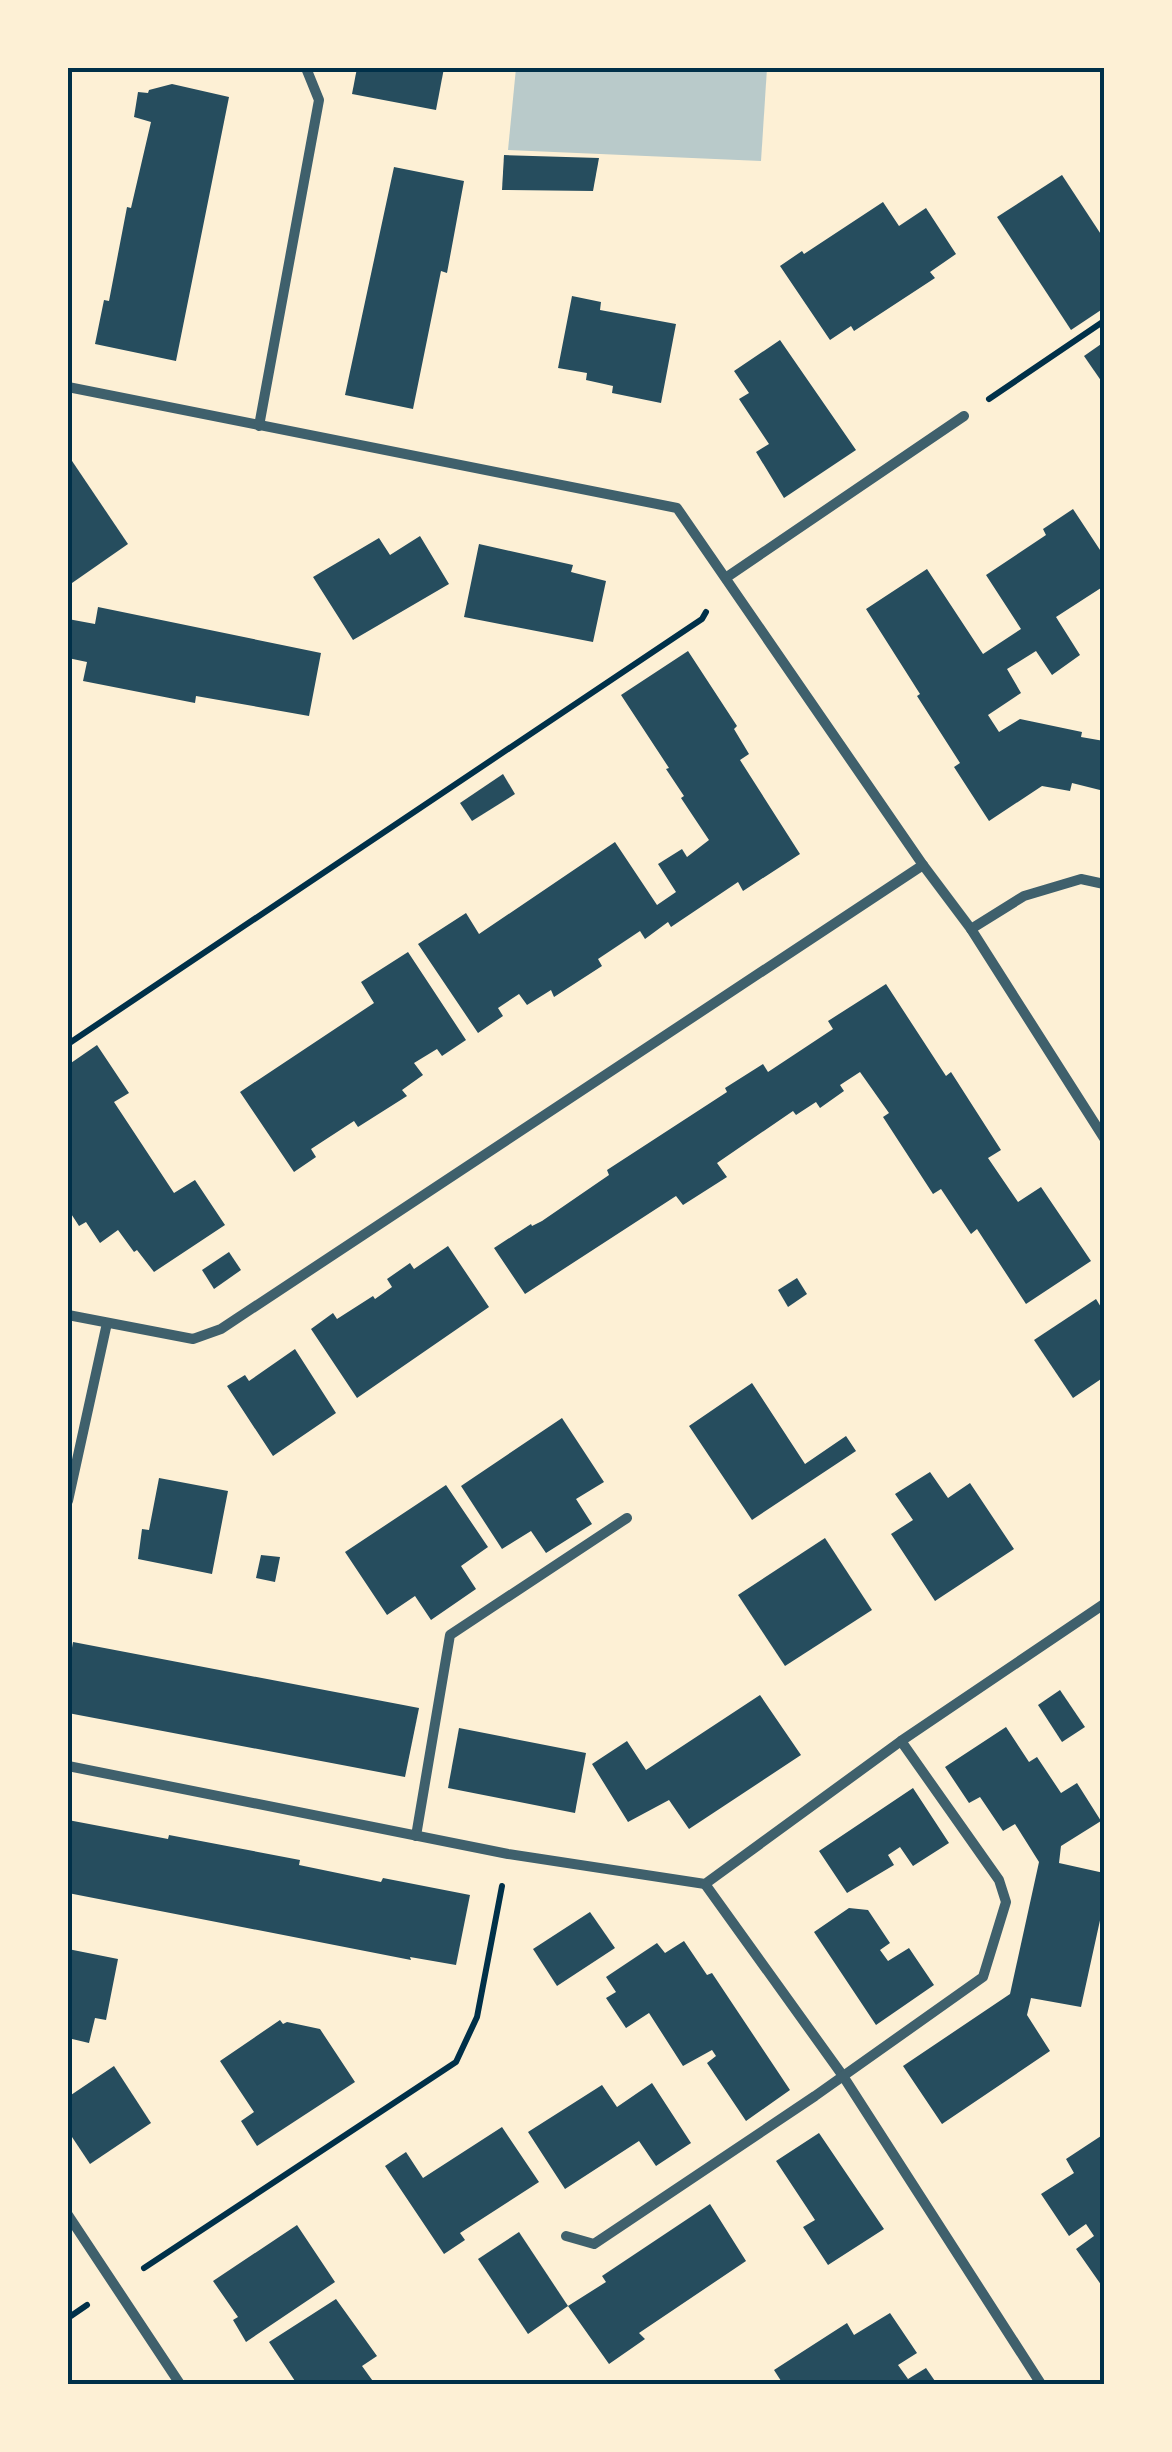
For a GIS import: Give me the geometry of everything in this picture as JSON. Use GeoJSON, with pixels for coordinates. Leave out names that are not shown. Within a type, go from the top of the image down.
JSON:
{"type":"FeatureCollection","features":[{"type":"Feature","properties":{"kind":"street"},"geometry":{"type":"LineString","coordinates":[[259,426],[319,100],[306,68]]}},
{"type":"Feature","properties":{"kind":"street"},"geometry":{"type":"LineString","coordinates":[[68,387],[678,508],[971,930],[1104,1138]]}},
{"type":"Feature","properties":{"kind":"street"},"geometry":{"type":"LineString","coordinates":[[728,577],[964,416]]}},
{"type":"Feature","properties":{"kind":"street"},"geometry":{"type":"LineString","coordinates":[[68,1315],[194,1339],[221,1329],[922,864]]}},
{"type":"Feature","properties":{"kind":"street"},"geometry":{"type":"LineString","coordinates":[[971,930],[1024,896],[1081,879],[1104,884]]}},
{"type":"Feature","properties":{"kind":"street"},"geometry":{"type":"LineString","coordinates":[[68,1501],[71,1461],[106,1324]]}},
{"type":"Feature","properties":{"kind":"street"},"geometry":{"type":"LineString","coordinates":[[416,1836],[450,1635],[627,1518]]}},
{"type":"Feature","properties":{"kind":"street"},"geometry":{"type":"LineString","coordinates":[[68,1766],[416,1836],[705,1884],[901,1741],[1104,1604]]}},
{"type":"Feature","properties":{"kind":"street"},"geometry":{"type":"LineString","coordinates":[[566,2236],[594,2244],[983,1977],[1006,1902],[1000,1880],[901,1741]]}},
{"type":"Feature","properties":{"kind":"street"},"geometry":{"type":"LineString","coordinates":[[705,1884],[843,2076],[1042,2384]]}},
{"type":"Feature","properties":{"kind":"street"},"geometry":{"type":"LineString","coordinates":[[68,2215],[180,2384]]}},
{"type":"Feature","properties":{"kind":"path"},"geometry":{"type":"LineString","coordinates":[[964,416],[1104,321]]}},
{"type":"Feature","properties":{"kind":"path"},"geometry":{"type":"LineString","coordinates":[[68,1044],[702,618],[728,577]]}},
{"type":"Feature","properties":{"kind":"path"},"geometry":{"type":"LineString","coordinates":[[68,2318],[456,2062],[477,2018],[504,1875]]}},
{"type":"Feature","properties":{"kind":"shaded area"},"geometry":{"type":"Polygon","coordinates":[[[516,68],[767,68],[761,161],[508,150],[516,68]]]}},
{"type":"Feature","properties":{"kind":"building"},"geometry":{"type":"Polygon","coordinates":[[[357,68],[444,68],[436,110],[352,94],[357,68]]]}},
{"type":"Feature","properties":{"kind":"building"},"geometry":{"type":"Polygon","coordinates":[[[172,84],[229,97],[176,361],[95,344],[104,300],[109,301],[127,207],[131,208],[151,122],[134,117],[138,92],[148,93],[172,84]]]}},
{"type":"Feature","properties":{"kind":"building"},"geometry":{"type":"Polygon","coordinates":[[[504,155],[599,158],[593,191],[502,190],[504,155]]]}},
{"type":"Feature","properties":{"kind":"building"},"geometry":{"type":"Polygon","coordinates":[[[394,167],[464,181],[447,273],[441,271],[413,409],[345,395],[394,167]]]}},
{"type":"Feature","properties":{"kind":"building"},"geometry":{"type":"Polygon","coordinates":[[[1062,175],[1104,239],[1104,308],[1071,330],[997,217],[1062,175]]]}},
{"type":"Feature","properties":{"kind":"building"},"geometry":{"type":"Polygon","coordinates":[[[883,202],[899,226],[926,208],[956,254],[930,272],[935,278],[854,331],[851,326],[830,340],[780,266],[883,202]]]}},
{"type":"Feature","properties":{"kind":"building"},"geometry":{"type":"Polygon","coordinates":[[[572,296],[601,302],[600,310],[676,324],[661,403],[612,393],[613,386],[586,380],[587,373],[558,368],[572,296]]]}},
{"type":"Feature","properties":{"kind":"building"},"geometry":{"type":"Polygon","coordinates":[[[780,340],[856,450],[784,498],[756,452],[769,444],[739,399],[749,393],[734,371],[780,340]]]}},
{"type":"Feature","properties":{"kind":"building"},"geometry":{"type":"Polygon","coordinates":[[[1104,342],[1104,385],[1084,356],[1104,342]]]}},
{"type":"Feature","properties":{"kind":"building"},"geometry":{"type":"Polygon","coordinates":[[[68,455],[128,544],[72,583],[68,575],[68,455]]]}},
{"type":"Feature","properties":{"kind":"building"},"geometry":{"type":"Polygon","coordinates":[[[1073,509],[1104,556],[1104,586],[1056,617],[1080,655],[1052,675],[1036,651],[1007,669],[1021,693],[988,715],[999,732],[1020,719],[1082,732],[1081,737],[1104,741],[1104,791],[1072,783],[1070,791],[1042,786],[989,821],[954,767],[960,763],[917,696],[920,694],[866,609],[927,569],[983,654],[1021,629],[986,575],[1046,535],[1043,529],[1073,509]]]}},
{"type":"Feature","properties":{"kind":"building"},"geometry":{"type":"Polygon","coordinates":[[[420,536],[449,584],[353,640],[313,577],[379,538],[390,555],[420,536]]]}},
{"type":"Feature","properties":{"kind":"building"},"geometry":{"type":"Polygon","coordinates":[[[479,544],[573,565],[571,572],[606,581],[593,642],[464,617],[479,544]]]}},
{"type":"Feature","properties":{"kind":"building"},"geometry":{"type":"Polygon","coordinates":[[[98,607],[321,653],[309,716],[196,696],[195,703],[83,681],[87,662],[68,658],[68,619],[95,624],[98,607]]]}},
{"type":"Feature","properties":{"kind":"building"},"geometry":{"type":"Polygon","coordinates":[[[688,651],[737,726],[734,729],[749,754],[740,760],[800,854],[743,891],[738,882],[671,927],[668,922],[645,939],[640,931],[598,959],[602,966],[554,997],[551,990],[527,1005],[519,994],[498,1008],[503,1016],[478,1033],[418,944],[466,913],[479,934],[615,842],[657,905],[676,892],[658,864],[682,849],[687,857],[709,840],[681,798],[684,796],[666,769],[669,768],[621,695],[688,651]]]}},
{"type":"Feature","properties":{"kind":"building"},"geometry":{"type":"Polygon","coordinates":[[[503,774],[515,794],[472,821],[460,803],[503,774]]]}},
{"type":"Feature","properties":{"kind":"building"},"geometry":{"type":"Polygon","coordinates":[[[408,952],[466,1040],[442,1056],[437,1049],[414,1063],[423,1075],[402,1090],[407,1096],[358,1127],[354,1121],[311,1149],[316,1157],[294,1172],[240,1092],[374,1003],[361,982],[408,952]]]}},
{"type":"Feature","properties":{"kind":"building"},"geometry":{"type":"Polygon","coordinates":[[[886,984],[946,1076],[951,1072],[1001,1150],[988,1158],[1018,1202],[1041,1187],[1091,1261],[1026,1304],[977,1229],[971,1234],[941,1189],[933,1194],[883,1117],[889,1113],[860,1072],[840,1085],[844,1091],[820,1108],[816,1102],[796,1115],[793,1111],[717,1163],[727,1177],[683,1205],[676,1196],[525,1294],[494,1248],[609,1175],[607,1170],[727,1092],[725,1088],[763,1064],[768,1072],[833,1029],[828,1021],[886,984]]]}},
{"type":"Feature","properties":{"kind":"building"},"geometry":{"type":"Polygon","coordinates":[[[97,1045],[129,1093],[114,1102],[174,1193],[195,1180],[225,1225],[154,1272],[118,1230],[100,1243],[86,1222],[79,1226],[68,1209],[68,1065],[97,1045]]]}},
{"type":"Feature","properties":{"kind":"building"},"geometry":{"type":"Polygon","coordinates":[[[448,1246],[489,1307],[357,1398],[311,1329],[333,1313],[337,1319],[373,1296],[375,1299],[392,1287],[387,1279],[410,1263],[414,1269],[448,1246]]]}},
{"type":"Feature","properties":{"kind":"building"},"geometry":{"type":"Polygon","coordinates":[[[229,1252],[241,1270],[214,1289],[202,1270],[229,1252]]]}},
{"type":"Feature","properties":{"kind":"building"},"geometry":{"type":"Polygon","coordinates":[[[797,1278],[807,1294],[788,1307],[778,1290],[797,1278]]]}},
{"type":"Feature","properties":{"kind":"building"},"geometry":{"type":"Polygon","coordinates":[[[1096,1299],[1104,1312],[1104,1377],[1073,1398],[1034,1340],[1096,1299]]]}},
{"type":"Feature","properties":{"kind":"building"},"geometry":{"type":"Polygon","coordinates":[[[295,1349],[336,1413],[273,1456],[227,1386],[245,1375],[249,1381],[295,1349]]]}},
{"type":"Feature","properties":{"kind":"building"},"geometry":{"type":"Polygon","coordinates":[[[752,1383],[805,1464],[846,1436],[856,1451],[752,1520],[689,1426],[752,1383]]]}},
{"type":"Feature","properties":{"kind":"building"},"geometry":{"type":"Polygon","coordinates":[[[562,1418],[604,1482],[576,1499],[592,1524],[546,1553],[531,1531],[502,1549],[461,1486],[562,1418]]]}},
{"type":"Feature","properties":{"kind":"building"},"geometry":{"type":"Polygon","coordinates":[[[930,1472],[948,1498],[970,1483],[1014,1549],[935,1601],[891,1534],[913,1520],[895,1494],[930,1472]]]}},
{"type":"Feature","properties":{"kind":"building"},"geometry":{"type":"Polygon","coordinates":[[[159,1478],[228,1491],[212,1574],[138,1559],[142,1529],[149,1530],[159,1478]]]}},
{"type":"Feature","properties":{"kind":"building"},"geometry":{"type":"Polygon","coordinates":[[[446,1485],[488,1547],[461,1566],[476,1589],[431,1620],[415,1596],[387,1615],[345,1552],[446,1485]]]}},
{"type":"Feature","properties":{"kind":"building"},"geometry":{"type":"Polygon","coordinates":[[[825,1538],[872,1610],[785,1666],[738,1595],[825,1538]]]}},
{"type":"Feature","properties":{"kind":"building"},"geometry":{"type":"Polygon","coordinates":[[[261,1555],[280,1557],[275,1582],[256,1578],[261,1555]]]}},
{"type":"Feature","properties":{"kind":"building"},"geometry":{"type":"Polygon","coordinates":[[[73,1642],[419,1708],[405,1777],[68,1713],[68,1670],[73,1642]]]}},
{"type":"Feature","properties":{"kind":"building"},"geometry":{"type":"Polygon","coordinates":[[[1060,1690],[1085,1727],[1062,1742],[1038,1705],[1060,1690]]]}},
{"type":"Feature","properties":{"kind":"building"},"geometry":{"type":"Polygon","coordinates":[[[760,1695],[801,1755],[689,1829],[669,1800],[628,1822],[592,1764],[627,1741],[646,1770],[760,1695]]]}},
{"type":"Feature","properties":{"kind":"building"},"geometry":{"type":"Polygon","coordinates":[[[1006,1727],[1029,1762],[1037,1757],[1061,1793],[1077,1783],[1101,1821],[1061,1846],[1059,1863],[1104,1873],[1104,1902],[1081,2007],[1031,1998],[1027,2015],[1050,2051],[942,2124],[903,2066],[1010,1994],[1039,1862],[1015,1824],[1003,1831],[980,1797],[969,1803],[945,1767],[1006,1727]]]}},
{"type":"Feature","properties":{"kind":"building"},"geometry":{"type":"Polygon","coordinates":[[[459,1728],[586,1753],[575,1813],[448,1788],[459,1728]]]}},
{"type":"Feature","properties":{"kind":"building"},"geometry":{"type":"Polygon","coordinates":[[[913,1788],[949,1843],[913,1866],[900,1847],[888,1855],[894,1865],[847,1893],[819,1851],[913,1788]]]}},
{"type":"Feature","properties":{"kind":"building"},"geometry":{"type":"Polygon","coordinates":[[[68,1820],[168,1839],[169,1835],[300,1860],[299,1865],[381,1882],[383,1878],[470,1895],[456,1965],[410,1957],[411,1960],[68,1893],[68,1820]]]}},
{"type":"Feature","properties":{"kind":"building"},"geometry":{"type":"Polygon","coordinates":[[[849,1908],[868,1910],[890,1943],[880,1950],[888,1961],[909,1948],[934,1985],[876,2025],[814,1932],[849,1908]]]}},
{"type":"Feature","properties":{"kind":"building"},"geometry":{"type":"Polygon","coordinates":[[[590,1912],[615,1948],[557,1986],[533,1949],[590,1912]]]}},
{"type":"Feature","properties":{"kind":"building"},"geometry":{"type":"Polygon","coordinates":[[[684,1941],[707,1975],[712,1973],[790,2090],[746,2121],[707,2063],[716,2056],[712,2050],[683,2066],[649,2013],[626,2028],[606,1998],[616,1992],[606,1977],[657,1943],[665,1953],[684,1941]]]}},
{"type":"Feature","properties":{"kind":"building"},"geometry":{"type":"Polygon","coordinates":[[[68,1949],[118,1959],[106,2020],[95,2018],[89,2043],[68,2038],[68,1949]]]}},
{"type":"Feature","properties":{"kind":"building"},"geometry":{"type":"Polygon","coordinates":[[[280,2020],[283,2024],[320,2029],[355,2082],[257,2146],[241,2121],[254,2112],[220,2061],[280,2020]]]}},
{"type":"Feature","properties":{"kind":"building"},"geometry":{"type":"Polygon","coordinates":[[[114,2066],[151,2123],[90,2164],[68,2131],[68,2097],[114,2066]]]}},
{"type":"Feature","properties":{"kind":"building"},"geometry":{"type":"Polygon","coordinates":[[[652,2083],[691,2143],[656,2166],[639,2141],[565,2189],[528,2132],[602,2085],[617,2107],[652,2083]]]}},
{"type":"Feature","properties":{"kind":"building"},"geometry":{"type":"Polygon","coordinates":[[[502,2127],[539,2182],[460,2233],[465,2240],[444,2254],[385,2166],[406,2152],[423,2178],[502,2127]]]}},
{"type":"Feature","properties":{"kind":"building"},"geometry":{"type":"Polygon","coordinates":[[[819,2133],[884,2229],[828,2265],[803,2227],[815,2220],[776,2161],[819,2133]]]}},
{"type":"Feature","properties":{"kind":"building"},"geometry":{"type":"Polygon","coordinates":[[[1104,2134],[1104,2289],[1076,2249],[1094,2236],[1086,2224],[1069,2236],[1041,2194],[1074,2173],[1066,2159],[1104,2134]]]}},
{"type":"Feature","properties":{"kind":"building"},"geometry":{"type":"Polygon","coordinates":[[[710,2204],[746,2261],[639,2333],[645,2339],[609,2364],[568,2306],[606,2282],[602,2276],[710,2204]]]}},
{"type":"Feature","properties":{"kind":"building"},"geometry":{"type":"Polygon","coordinates":[[[297,2225],[335,2282],[246,2342],[233,2320],[238,2317],[213,2281],[297,2225]]]}},
{"type":"Feature","properties":{"kind":"building"},"geometry":{"type":"Polygon","coordinates":[[[519,2232],[568,2306],[528,2334],[478,2259],[519,2232]]]}},
{"type":"Feature","properties":{"kind":"building"},"geometry":{"type":"Polygon","coordinates":[[[336,2299],[377,2356],[362,2366],[375,2384],[297,2384],[269,2342],[336,2299]]]}},
{"type":"Feature","properties":{"kind":"building"},"geometry":{"type":"Polygon","coordinates":[[[890,2313],[917,2353],[898,2365],[908,2379],[926,2368],[937,2384],[783,2384],[774,2370],[847,2323],[854,2335],[890,2313]]]}}]}
